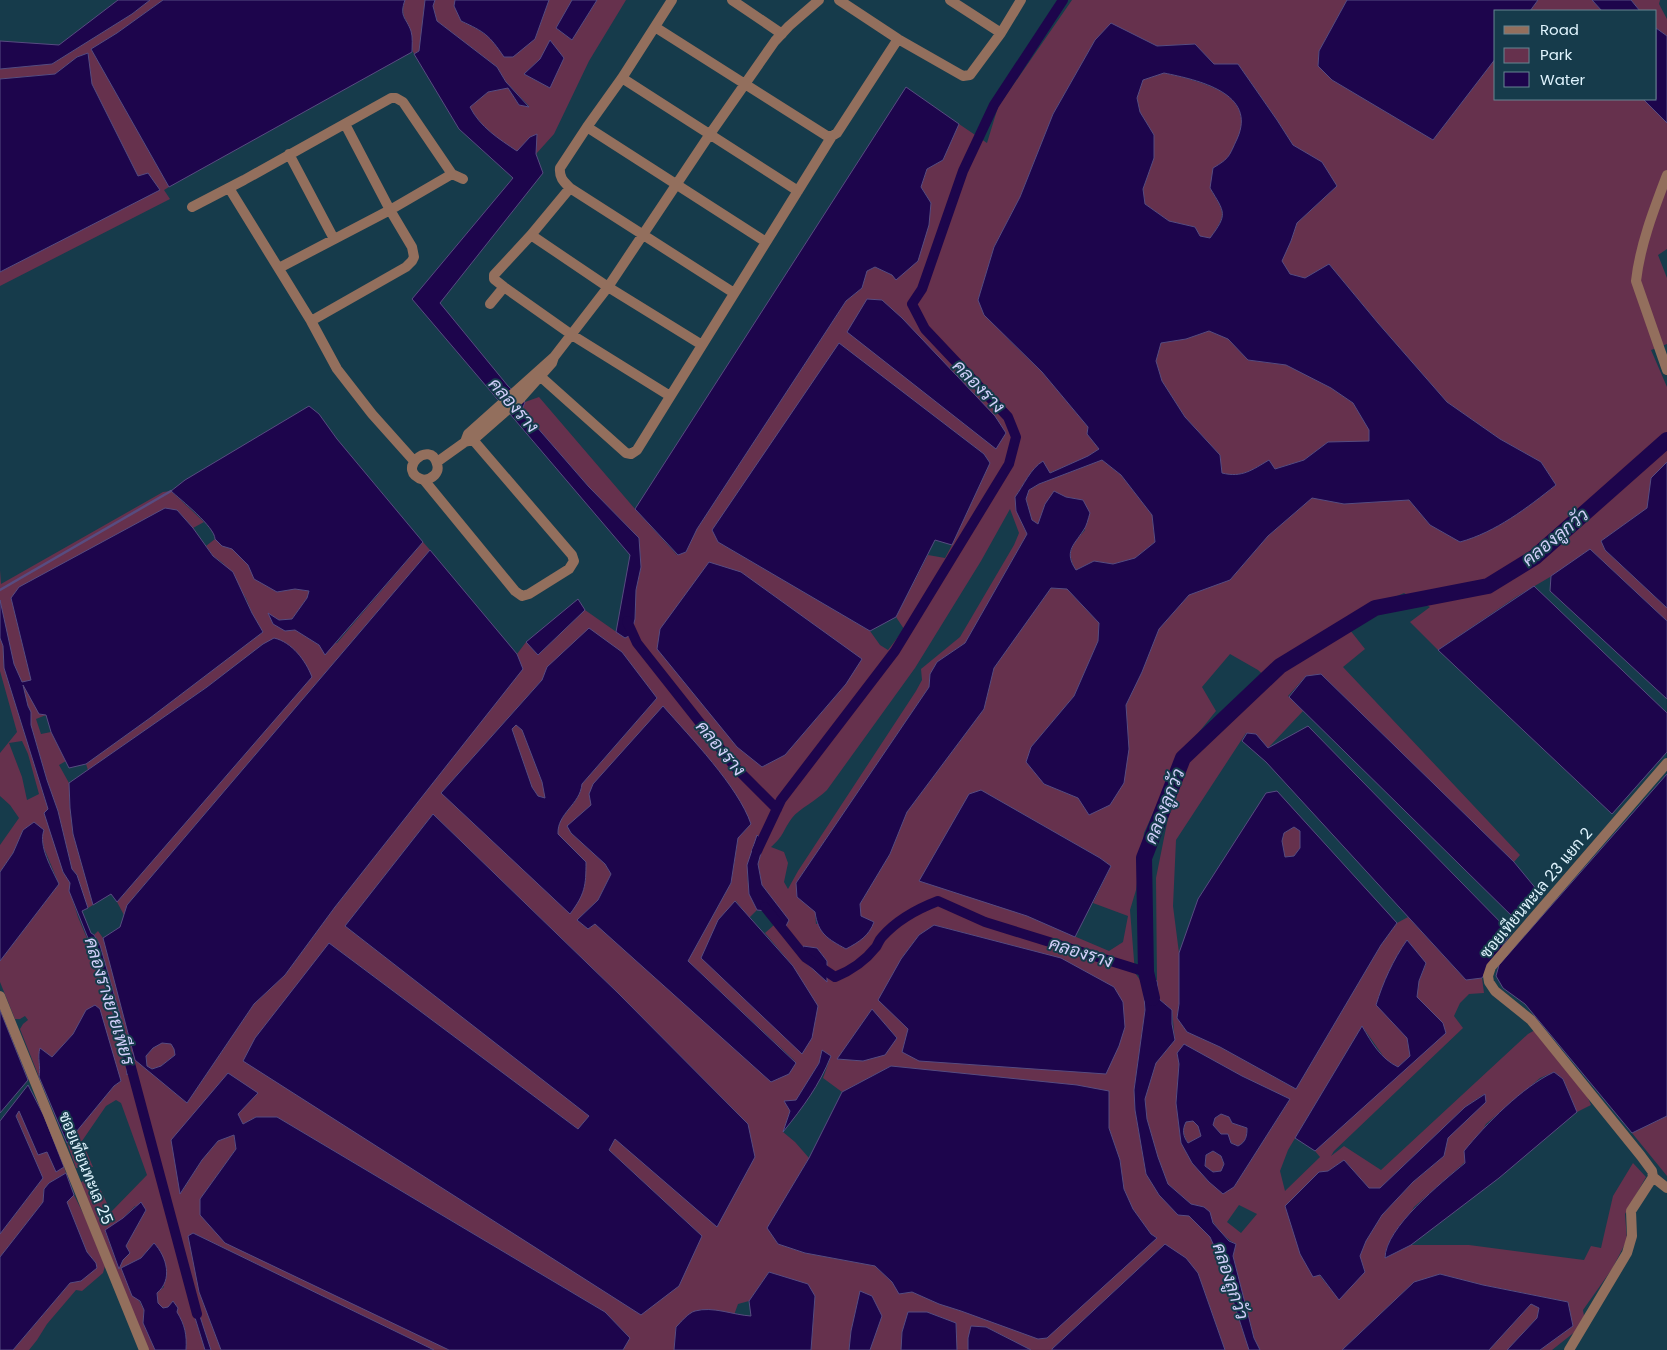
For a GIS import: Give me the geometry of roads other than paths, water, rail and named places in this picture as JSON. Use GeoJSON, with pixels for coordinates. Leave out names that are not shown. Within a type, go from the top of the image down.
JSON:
{"type":"FeatureCollection","features":[{"type":"Feature","properties":{"kind":"street"},"geometry":{"type":"LineString","coordinates":[[672,0],[622,78],[560,168],[561,179],[570,188],[642,236],[734,293]]}},
{"type":"Feature","properties":{"kind":"street"},"geometry":{"type":"LineString","coordinates":[[732,0],[782,34]]}},
{"type":"Feature","properties":{"kind":"street"},"geometry":{"type":"LineString","coordinates":[[437,462],[469,439],[502,410],[554,357],[608,287],[710,134],[782,34],[819,0]]}},
{"type":"Feature","properties":{"kind":"street"},"geometry":{"type":"LineString","coordinates":[[840,0],[898,39],[963,76],[970,75],[1001,33],[1022,0]]}},
{"type":"Feature","properties":{"kind":"street"},"geometry":{"type":"LineString","coordinates":[[950,0],[1001,33]]}},
{"type":"Feature","properties":{"kind":"street"},"geometry":{"type":"LineString","coordinates":[[655,27],[827,136],[832,136]]}},
{"type":"Feature","properties":{"kind":"street"},"geometry":{"type":"LineString","coordinates":[[541,377],[626,453],[631,454],[637,450],[832,136],[837,133],[898,39]]}},
{"type":"Feature","properties":{"kind":"street"},"geometry":{"type":"LineString","coordinates":[[622,78],[798,191]]}},
{"type":"Feature","properties":{"kind":"street"},"geometry":{"type":"LineString","coordinates":[[192,207],[391,98],[396,98],[403,102],[452,174],[463,180]]}},
{"type":"Feature","properties":{"kind":"street"},"geometry":{"type":"LineString","coordinates":[[311,321],[406,267],[414,256],[412,247],[390,210],[345,124]]}},
{"type":"Feature","properties":{"kind":"street"},"geometry":{"type":"LineString","coordinates":[[587,127],[766,242]]}},
{"type":"Feature","properties":{"kind":"street"},"geometry":{"type":"LineString","coordinates":[[289,154],[334,240]]}},
{"type":"Feature","properties":{"kind":"street"},"geometry":{"type":"LineString","coordinates":[[279,268],[390,210],[452,174]]}},
{"type":"Feature","properties":{"kind":"street"},"geometry":{"type":"LineString","coordinates":[[1667,175],[1652,216],[1636,281],[1667,370]]}},
{"type":"Feature","properties":{"kind":"street"},"geometry":{"type":"LineString","coordinates":[[229,188],[311,321],[337,369],[372,414],[414,461]]}},
{"type":"Feature","properties":{"kind":"street"},"geometry":{"type":"LineString","coordinates":[[570,188],[531,235],[494,275],[494,279],[572,335],[670,396]]}},
{"type":"Feature","properties":{"kind":"street"},"geometry":{"type":"LineString","coordinates":[[531,235],[608,287],[702,345]]}},
{"type":"Feature","properties":{"kind":"street"},"geometry":{"type":"LineString","coordinates":[[490,304],[504,287]]}},
{"type":"Feature","properties":{"kind":"street"},"geometry":{"type":"LineString","coordinates":[[517,396],[541,377],[552,364],[554,357]]}},
{"type":"Feature","properties":{"kind":"street"},"geometry":{"type":"LineString","coordinates":[[424,480],[432,478],[438,467],[437,462],[428,454],[420,455],[414,461],[414,473],[424,480],[515,591],[522,596],[529,594],[569,569],[574,561],[572,555],[469,439]]}},
{"type":"Feature","properties":{"kind":"street","name":"ซอยเทียนทะเล 23 แยก 2"},"geometry":{"type":"LineString","coordinates":[[1653,1174],[1641,1156],[1531,1020],[1495,991],[1489,982],[1488,976],[1491,967],[1667,763]]}},
{"type":"Feature","properties":{"kind":"street","name":"ซอยเทียนทะเล 25"},"geometry":{"type":"LineString","coordinates":[[0,996],[143,1349]]}},
{"type":"Feature","properties":{"kind":"street"},"geometry":{"type":"LineString","coordinates":[[1569,1350],[1627,1253],[1632,1236],[1630,1211],[1653,1174],[1667,1188]]}},
{"type":"Feature","properties":{"kind":"water"},"geometry":{"type":"Polygon","coordinates":[[[118,0],[150,0],[132,14],[52,64],[0,69],[0,41],[59,45],[118,0]]]}},
{"type":"Feature","properties":{"kind":"water"},"geometry":{"type":"Polygon","coordinates":[[[163,0],[405,0],[403,14],[412,33],[412,52],[169,187],[91,49],[163,0]]]}},
{"type":"Feature","properties":{"kind":"water"},"geometry":{"type":"Polygon","coordinates":[[[425,0],[435,0],[433,6],[437,21],[497,67],[506,82],[529,107],[519,105],[508,88],[488,92],[470,107],[485,127],[517,151],[530,137],[537,134],[536,154],[543,173],[440,303],[508,386],[525,402],[522,410],[589,487],[639,538],[641,567],[636,590],[635,619],[631,635],[625,638],[616,632],[630,555],[412,299],[513,178],[459,129],[414,54],[419,51],[425,0]]]}},
{"type":"Feature","properties":{"kind":"water"},"geometry":{"type":"Polygon","coordinates":[[[455,0],[549,0],[535,39],[513,57],[504,57],[486,35],[461,21],[454,6],[455,0]]]}},
{"type":"Feature","properties":{"kind":"water"},"geometry":{"type":"Polygon","coordinates":[[[572,0],[597,0],[572,40],[556,28],[572,0]]]}},
{"type":"Feature","properties":{"kind":"water"},"geometry":{"type":"Polygon","coordinates":[[[1347,0],[1538,0],[1531,10],[1494,10],[1494,61],[1433,140],[1332,80],[1318,66],[1319,51],[1347,0]]]}},
{"type":"Feature","properties":{"kind":"water"},"geometry":{"type":"Polygon","coordinates":[[[1592,0],[1631,0],[1639,10],[1601,10],[1592,0]]]}},
{"type":"Feature","properties":{"kind":"water"},"geometry":{"type":"Polygon","coordinates":[[[1111,23],[1157,46],[1195,44],[1214,64],[1238,64],[1293,145],[1322,162],[1337,186],[1297,223],[1282,261],[1290,274],[1305,278],[1329,264],[1447,402],[1500,439],[1541,462],[1556,485],[1499,526],[1460,542],[1430,525],[1409,500],[1344,504],[1312,498],[1268,536],[1230,580],[1189,595],[1159,629],[1142,672],[1126,705],[1129,749],[1124,783],[1110,805],[1089,815],[1078,798],[1044,784],[1026,762],[1031,747],[1074,696],[1098,641],[1099,623],[1067,589],[1051,588],[994,668],[984,709],[907,812],[890,854],[860,904],[861,916],[874,922],[872,927],[863,938],[846,949],[829,939],[821,931],[815,912],[797,897],[796,883],[929,687],[930,674],[937,662],[965,643],[1027,534],[1016,511],[1015,497],[1031,473],[1043,461],[1050,473],[1099,449],[1087,434],[1088,427],[1042,372],[984,315],[978,300],[994,247],[1020,197],[1053,114],[1095,40],[1111,23]],[[1164,73],[1143,80],[1137,98],[1140,112],[1154,135],[1154,158],[1143,189],[1145,204],[1169,221],[1195,227],[1200,236],[1210,238],[1222,218],[1219,203],[1210,188],[1213,168],[1223,162],[1228,156],[1237,139],[1241,123],[1239,110],[1232,100],[1221,91],[1193,80],[1164,73]],[[1209,331],[1186,339],[1161,343],[1156,361],[1162,381],[1185,417],[1220,455],[1222,473],[1241,474],[1269,460],[1275,469],[1304,460],[1328,442],[1369,441],[1369,430],[1353,403],[1331,388],[1286,365],[1248,360],[1228,339],[1209,331]],[[1102,460],[1039,484],[1029,490],[1026,499],[1032,520],[1038,524],[1045,504],[1054,491],[1066,497],[1083,500],[1090,513],[1086,527],[1071,549],[1072,564],[1076,570],[1094,561],[1113,564],[1135,558],[1155,542],[1152,515],[1121,475],[1102,460]]]}},
{"type":"Feature","properties":{"kind":"water"},"geometry":{"type":"Polygon","coordinates":[[[1657,29],[1667,36],[1667,123],[1644,100],[1657,100],[1657,29]]]}},
{"type":"Feature","properties":{"kind":"water"},"geometry":{"type":"Polygon","coordinates":[[[550,40],[564,58],[550,88],[524,74],[540,59],[550,40]]]}},
{"type":"Feature","properties":{"kind":"water"},"geometry":{"type":"Polygon","coordinates":[[[88,53],[92,84],[138,176],[148,173],[160,190],[0,272],[0,79],[55,74],[77,57],[88,53]]]}},
{"type":"Feature","properties":{"kind":"water"},"geometry":{"type":"Polygon","coordinates":[[[906,87],[959,124],[943,160],[927,169],[921,187],[931,203],[929,225],[918,261],[896,280],[892,275],[875,267],[867,271],[862,288],[846,301],[697,529],[686,552],[678,555],[635,509],[906,87]]]}},
{"type":"Feature","properties":{"kind":"water"},"geometry":{"type":"Polygon","coordinates":[[[867,299],[882,300],[902,318],[995,416],[1006,433],[996,449],[847,332],[867,299]]]}},
{"type":"Feature","properties":{"kind":"water"},"geometry":{"type":"Polygon","coordinates":[[[839,343],[984,454],[990,463],[952,545],[935,540],[896,617],[870,631],[718,542],[712,530],[839,343]]]}},
{"type":"Feature","properties":{"kind":"water"},"geometry":{"type":"Polygon","coordinates":[[[309,406],[319,414],[337,439],[423,542],[325,655],[319,645],[295,630],[285,631],[273,624],[268,613],[279,620],[292,619],[307,598],[309,591],[295,589],[277,592],[254,579],[248,565],[232,549],[222,546],[215,539],[214,534],[204,521],[171,491],[185,480],[309,406]]]}},
{"type":"Feature","properties":{"kind":"water"},"geometry":{"type":"Polygon","coordinates":[[[1667,462],[1667,608],[1605,550],[1601,541],[1647,508],[1651,478],[1667,462]]]}},
{"type":"Feature","properties":{"kind":"water"},"geometry":{"type":"Polygon","coordinates":[[[165,508],[177,510],[193,528],[213,556],[233,572],[263,632],[86,764],[69,768],[51,732],[46,715],[39,714],[23,685],[31,712],[31,725],[58,811],[72,869],[77,875],[88,908],[82,911],[91,933],[100,945],[132,1057],[129,1059],[132,1068],[127,1075],[126,1061],[102,973],[69,891],[70,883],[63,872],[44,813],[48,809],[4,668],[3,646],[0,638],[0,600],[14,664],[22,682],[31,680],[11,598],[19,587],[165,508]]]}},
{"type":"Feature","properties":{"kind":"water"},"geometry":{"type":"Polygon","coordinates":[[[1590,549],[1667,621],[1667,699],[1550,591],[1551,576],[1590,549]]]}},
{"type":"Feature","properties":{"kind":"water"},"geometry":{"type":"Polygon","coordinates":[[[430,550],[517,654],[523,669],[335,907],[285,975],[254,1004],[187,1103],[135,1060],[103,938],[120,927],[127,905],[430,550]],[[162,1043],[153,1048],[146,1056],[147,1066],[152,1069],[161,1066],[175,1055],[171,1044],[162,1043]]]}},
{"type":"Feature","properties":{"kind":"water"},"geometry":{"type":"Polygon","coordinates":[[[709,562],[741,572],[862,659],[846,684],[785,755],[762,767],[737,747],[657,649],[660,629],[709,562]]]}},
{"type":"Feature","properties":{"kind":"water"},"geometry":{"type":"Polygon","coordinates":[[[1534,586],[1667,713],[1667,752],[1612,814],[1438,650],[1534,586]]]}},
{"type":"Feature","properties":{"kind":"water"},"geometry":{"type":"Polygon","coordinates":[[[578,599],[585,610],[538,655],[526,642],[578,599]]]}},
{"type":"Feature","properties":{"kind":"water"},"geometry":{"type":"Polygon","coordinates":[[[589,628],[622,652],[657,698],[582,784],[577,798],[561,820],[558,834],[586,862],[584,890],[570,914],[441,793],[542,680],[547,667],[589,628]],[[516,725],[512,729],[532,787],[538,796],[545,798],[542,782],[522,730],[516,725]]]}},
{"type":"Feature","properties":{"kind":"water"},"geometry":{"type":"Polygon","coordinates":[[[274,638],[281,640],[298,653],[312,677],[117,902],[111,894],[93,905],[73,834],[69,783],[274,638]]]}},
{"type":"Feature","properties":{"kind":"water"},"geometry":{"type":"Polygon","coordinates":[[[1321,674],[1514,862],[1542,896],[1518,922],[1289,697],[1306,676],[1321,674]]]}},
{"type":"Feature","properties":{"kind":"water"},"geometry":{"type":"Polygon","coordinates":[[[663,706],[725,778],[745,809],[751,824],[738,838],[731,883],[688,961],[796,1063],[789,1074],[771,1082],[595,924],[588,929],[577,920],[598,900],[611,874],[605,864],[571,833],[567,826],[591,805],[589,794],[593,784],[663,706]]]}},
{"type":"Feature","properties":{"kind":"water"},"geometry":{"type":"Polygon","coordinates":[[[1308,726],[1511,933],[1482,978],[1466,980],[1266,762],[1242,741],[1247,733],[1256,734],[1268,748],[1308,726]]]}},
{"type":"Feature","properties":{"kind":"water"},"geometry":{"type":"Polygon","coordinates":[[[1667,774],[1667,1116],[1632,1133],[1525,1004],[1503,988],[1496,976],[1499,965],[1667,774]]]}},
{"type":"Feature","properties":{"kind":"water"},"geometry":{"type":"Polygon","coordinates":[[[981,790],[1111,866],[1075,937],[1027,916],[919,881],[969,794],[981,790]]]}},
{"type":"Feature","properties":{"kind":"water"},"geometry":{"type":"Polygon","coordinates":[[[1277,791],[1397,923],[1381,945],[1296,1089],[1220,1047],[1187,1032],[1177,1018],[1179,1004],[1179,953],[1198,899],[1266,793],[1277,791]],[[1294,827],[1284,833],[1282,841],[1285,857],[1294,856],[1300,848],[1300,831],[1294,827]]]}},
{"type":"Feature","properties":{"kind":"water"},"geometry":{"type":"Polygon","coordinates":[[[433,814],[618,993],[748,1124],[755,1157],[717,1227],[615,1139],[609,1150],[702,1236],[679,1286],[641,1315],[243,1061],[255,1038],[329,943],[578,1129],[589,1116],[345,926],[433,814]]]}},
{"type":"Feature","properties":{"kind":"water"},"geometry":{"type":"Polygon","coordinates":[[[34,822],[44,830],[44,850],[59,884],[0,961],[0,872],[13,853],[23,830],[34,822]]]}},
{"type":"Feature","properties":{"kind":"water"},"geometry":{"type":"Polygon","coordinates":[[[757,835],[764,842],[758,864],[762,885],[789,920],[786,926],[767,911],[757,910],[749,894],[747,865],[757,835]]]}},
{"type":"Feature","properties":{"kind":"water"},"geometry":{"type":"Polygon","coordinates":[[[735,901],[793,966],[818,1006],[812,1038],[802,1054],[701,958],[718,920],[735,901]]]}},
{"type":"Feature","properties":{"kind":"water"},"geometry":{"type":"Polygon","coordinates":[[[934,925],[1061,958],[1114,987],[1123,1002],[1125,1027],[1119,1046],[1106,1074],[919,1061],[902,1052],[908,1029],[878,1000],[901,959],[919,935],[934,925]]]}},
{"type":"Feature","properties":{"kind":"water"},"geometry":{"type":"Polygon","coordinates":[[[1407,940],[1426,963],[1419,981],[1417,997],[1443,1023],[1446,1033],[1315,1151],[1295,1138],[1362,1026],[1377,1050],[1398,1067],[1410,1056],[1407,1038],[1376,1005],[1389,971],[1407,940]]]}},
{"type":"Feature","properties":{"kind":"water"},"geometry":{"type":"Polygon","coordinates":[[[803,946],[817,948],[827,961],[827,982],[804,961],[803,946]]]}},
{"type":"Feature","properties":{"kind":"water"},"geometry":{"type":"Polygon","coordinates":[[[1147,978],[1157,981],[1159,999],[1172,1010],[1175,1040],[1156,1063],[1145,1099],[1147,1119],[1158,1157],[1168,1184],[1191,1204],[1204,1207],[1210,1212],[1213,1223],[1229,1241],[1236,1244],[1233,1256],[1254,1338],[1260,1350],[1249,1350],[1219,1257],[1210,1237],[1189,1216],[1178,1215],[1159,1195],[1146,1174],[1135,1110],[1134,1090],[1145,1010],[1143,984],[1147,978]]]}},
{"type":"Feature","properties":{"kind":"water"},"geometry":{"type":"Polygon","coordinates":[[[95,1005],[100,1009],[121,1081],[114,1086],[67,1143],[39,1077],[39,1051],[40,1048],[52,1057],[73,1034],[86,1010],[95,1005]]]}},
{"type":"Feature","properties":{"kind":"water"},"geometry":{"type":"Polygon","coordinates":[[[872,1009],[897,1038],[885,1055],[863,1061],[837,1059],[872,1009]]]}},
{"type":"Feature","properties":{"kind":"water"},"geometry":{"type":"Polygon","coordinates":[[[0,1010],[28,1080],[0,1113],[0,1010]]]}},
{"type":"Feature","properties":{"kind":"water"},"geometry":{"type":"Polygon","coordinates":[[[1184,1044],[1242,1076],[1290,1099],[1234,1187],[1223,1194],[1192,1163],[1181,1143],[1176,1103],[1179,1064],[1177,1053],[1184,1044]],[[1221,1114],[1215,1118],[1213,1125],[1221,1134],[1228,1134],[1231,1143],[1238,1146],[1243,1143],[1247,1134],[1247,1128],[1232,1123],[1229,1117],[1221,1114]],[[1193,1121],[1186,1122],[1184,1133],[1188,1143],[1201,1136],[1198,1126],[1193,1121]],[[1213,1151],[1206,1155],[1205,1166],[1213,1172],[1221,1171],[1224,1164],[1221,1156],[1213,1151]]]}},
{"type":"Feature","properties":{"kind":"water"},"geometry":{"type":"Polygon","coordinates":[[[822,1050],[831,1056],[826,1067],[810,1096],[783,1132],[790,1111],[784,1101],[796,1100],[819,1063],[822,1050]]]}},
{"type":"Feature","properties":{"kind":"water"},"geometry":{"type":"Polygon","coordinates":[[[891,1066],[1077,1085],[1109,1091],[1109,1128],[1120,1160],[1124,1189],[1133,1209],[1151,1234],[1157,1238],[1047,1338],[1038,1339],[939,1304],[912,1292],[899,1294],[892,1282],[875,1266],[805,1253],[778,1244],[767,1228],[809,1158],[842,1092],[891,1066]]]}},
{"type":"Feature","properties":{"kind":"water"},"geometry":{"type":"Polygon","coordinates":[[[1554,1072],[1563,1079],[1577,1112],[1499,1178],[1411,1245],[1385,1258],[1387,1246],[1394,1233],[1416,1206],[1465,1163],[1464,1151],[1483,1129],[1517,1096],[1554,1072]]]}},
{"type":"Feature","properties":{"kind":"water"},"geometry":{"type":"Polygon","coordinates":[[[228,1073],[258,1093],[238,1114],[243,1124],[256,1117],[277,1117],[605,1312],[630,1338],[623,1350],[449,1350],[225,1243],[200,1215],[200,1199],[236,1149],[234,1135],[218,1141],[202,1160],[180,1194],[171,1140],[228,1073]]]}},
{"type":"Feature","properties":{"kind":"water"},"geometry":{"type":"Polygon","coordinates":[[[28,1085],[44,1116],[64,1167],[56,1172],[47,1152],[38,1155],[19,1111],[16,1116],[43,1178],[0,1234],[0,1121],[28,1085]]]}},
{"type":"Feature","properties":{"kind":"water"},"geometry":{"type":"Polygon","coordinates":[[[1485,1094],[1486,1102],[1448,1138],[1444,1156],[1413,1182],[1382,1215],[1366,1241],[1360,1256],[1365,1272],[1339,1300],[1320,1275],[1313,1277],[1300,1254],[1285,1206],[1319,1172],[1328,1171],[1344,1160],[1369,1188],[1380,1188],[1465,1107],[1485,1094]]]}},
{"type":"Feature","properties":{"kind":"water"},"geometry":{"type":"Polygon","coordinates":[[[66,1173],[74,1195],[67,1202],[87,1252],[96,1263],[97,1268],[81,1281],[70,1283],[13,1350],[0,1350],[0,1257],[43,1202],[44,1189],[49,1183],[66,1173]]]}},
{"type":"Feature","properties":{"kind":"water"},"geometry":{"type":"Polygon","coordinates":[[[141,1202],[146,1210],[126,1246],[130,1253],[123,1260],[119,1269],[105,1230],[123,1218],[141,1202]]]}},
{"type":"Feature","properties":{"kind":"water"},"geometry":{"type":"Polygon","coordinates":[[[193,1233],[434,1350],[221,1350],[199,1292],[188,1236],[193,1233]]]}},
{"type":"Feature","properties":{"kind":"water"},"geometry":{"type":"Polygon","coordinates":[[[154,1243],[165,1262],[167,1275],[162,1288],[157,1293],[158,1303],[163,1308],[168,1307],[173,1301],[178,1308],[177,1312],[185,1330],[186,1350],[155,1350],[143,1323],[144,1310],[140,1301],[132,1296],[121,1268],[141,1258],[154,1243]]]}},
{"type":"Feature","properties":{"kind":"water"},"geometry":{"type":"Polygon","coordinates":[[[1165,1244],[1186,1258],[1198,1273],[1225,1350],[1052,1350],[1052,1349],[1165,1244]]]}},
{"type":"Feature","properties":{"kind":"water"},"geometry":{"type":"Polygon","coordinates":[[[769,1272],[808,1284],[815,1296],[811,1350],[674,1350],[676,1327],[692,1312],[716,1310],[751,1316],[749,1301],[769,1272]]]}},
{"type":"Feature","properties":{"kind":"water"},"geometry":{"type":"Polygon","coordinates":[[[1440,1274],[1483,1285],[1568,1302],[1573,1326],[1540,1350],[1507,1350],[1537,1318],[1539,1308],[1531,1304],[1489,1350],[1342,1350],[1414,1282],[1440,1274]]]}},
{"type":"Feature","properties":{"kind":"water"},"geometry":{"type":"Polygon","coordinates":[[[860,1291],[872,1296],[882,1316],[870,1350],[849,1350],[851,1331],[860,1291]]]}},
{"type":"Feature","properties":{"kind":"water"},"geometry":{"type":"Polygon","coordinates":[[[195,1301],[211,1350],[205,1350],[192,1308],[195,1301]]]}},
{"type":"Feature","properties":{"kind":"water"},"geometry":{"type":"Polygon","coordinates":[[[908,1312],[927,1312],[956,1323],[957,1350],[901,1350],[902,1332],[908,1312]]]}},
{"type":"Feature","properties":{"kind":"water"},"geometry":{"type":"Polygon","coordinates":[[[971,1326],[986,1327],[1031,1350],[968,1350],[971,1326]]]}},
{"type":"Feature","properties":{"kind":"waterway","name":"คลองราง"},"geometry":{"type":"LineString","coordinates":[[757,851],[781,800],[895,651],[1009,464],[1016,437],[1008,417],[925,329],[912,304],[922,289],[963,171],[994,105],[1063,0]]}},
{"type":"Feature","properties":{"kind":"waterway","name":"คลองลูกวัว"},"geometry":{"type":"LineString","coordinates":[[1152,998],[1146,972],[1144,858],[1183,758],[1280,666],[1375,608],[1488,586],[1535,557],[1667,440]]}},
{"type":"Feature","properties":{"kind":"waterway"},"geometry":{"type":"LineString","coordinates":[[0,590],[171,491]]}},
{"type":"Feature","properties":{"kind":"waterway","name":"คลองราง"},"geometry":{"type":"LineString","coordinates":[[627,621],[637,643],[735,767],[777,809]]}},
{"type":"Feature","properties":{"kind":"waterway","name":"คลองราง"},"geometry":{"type":"LineString","coordinates":[[765,907],[805,957],[835,977],[852,969],[862,961],[872,952],[880,939],[901,920],[915,911],[938,901],[985,922],[1146,972]]}},
{"type":"Feature","properties":{"kind":"waterway","name":"คลองรางยายเพียร"},"geometry":{"type":"LineString","coordinates":[[128,1056],[197,1314]]}}]}
